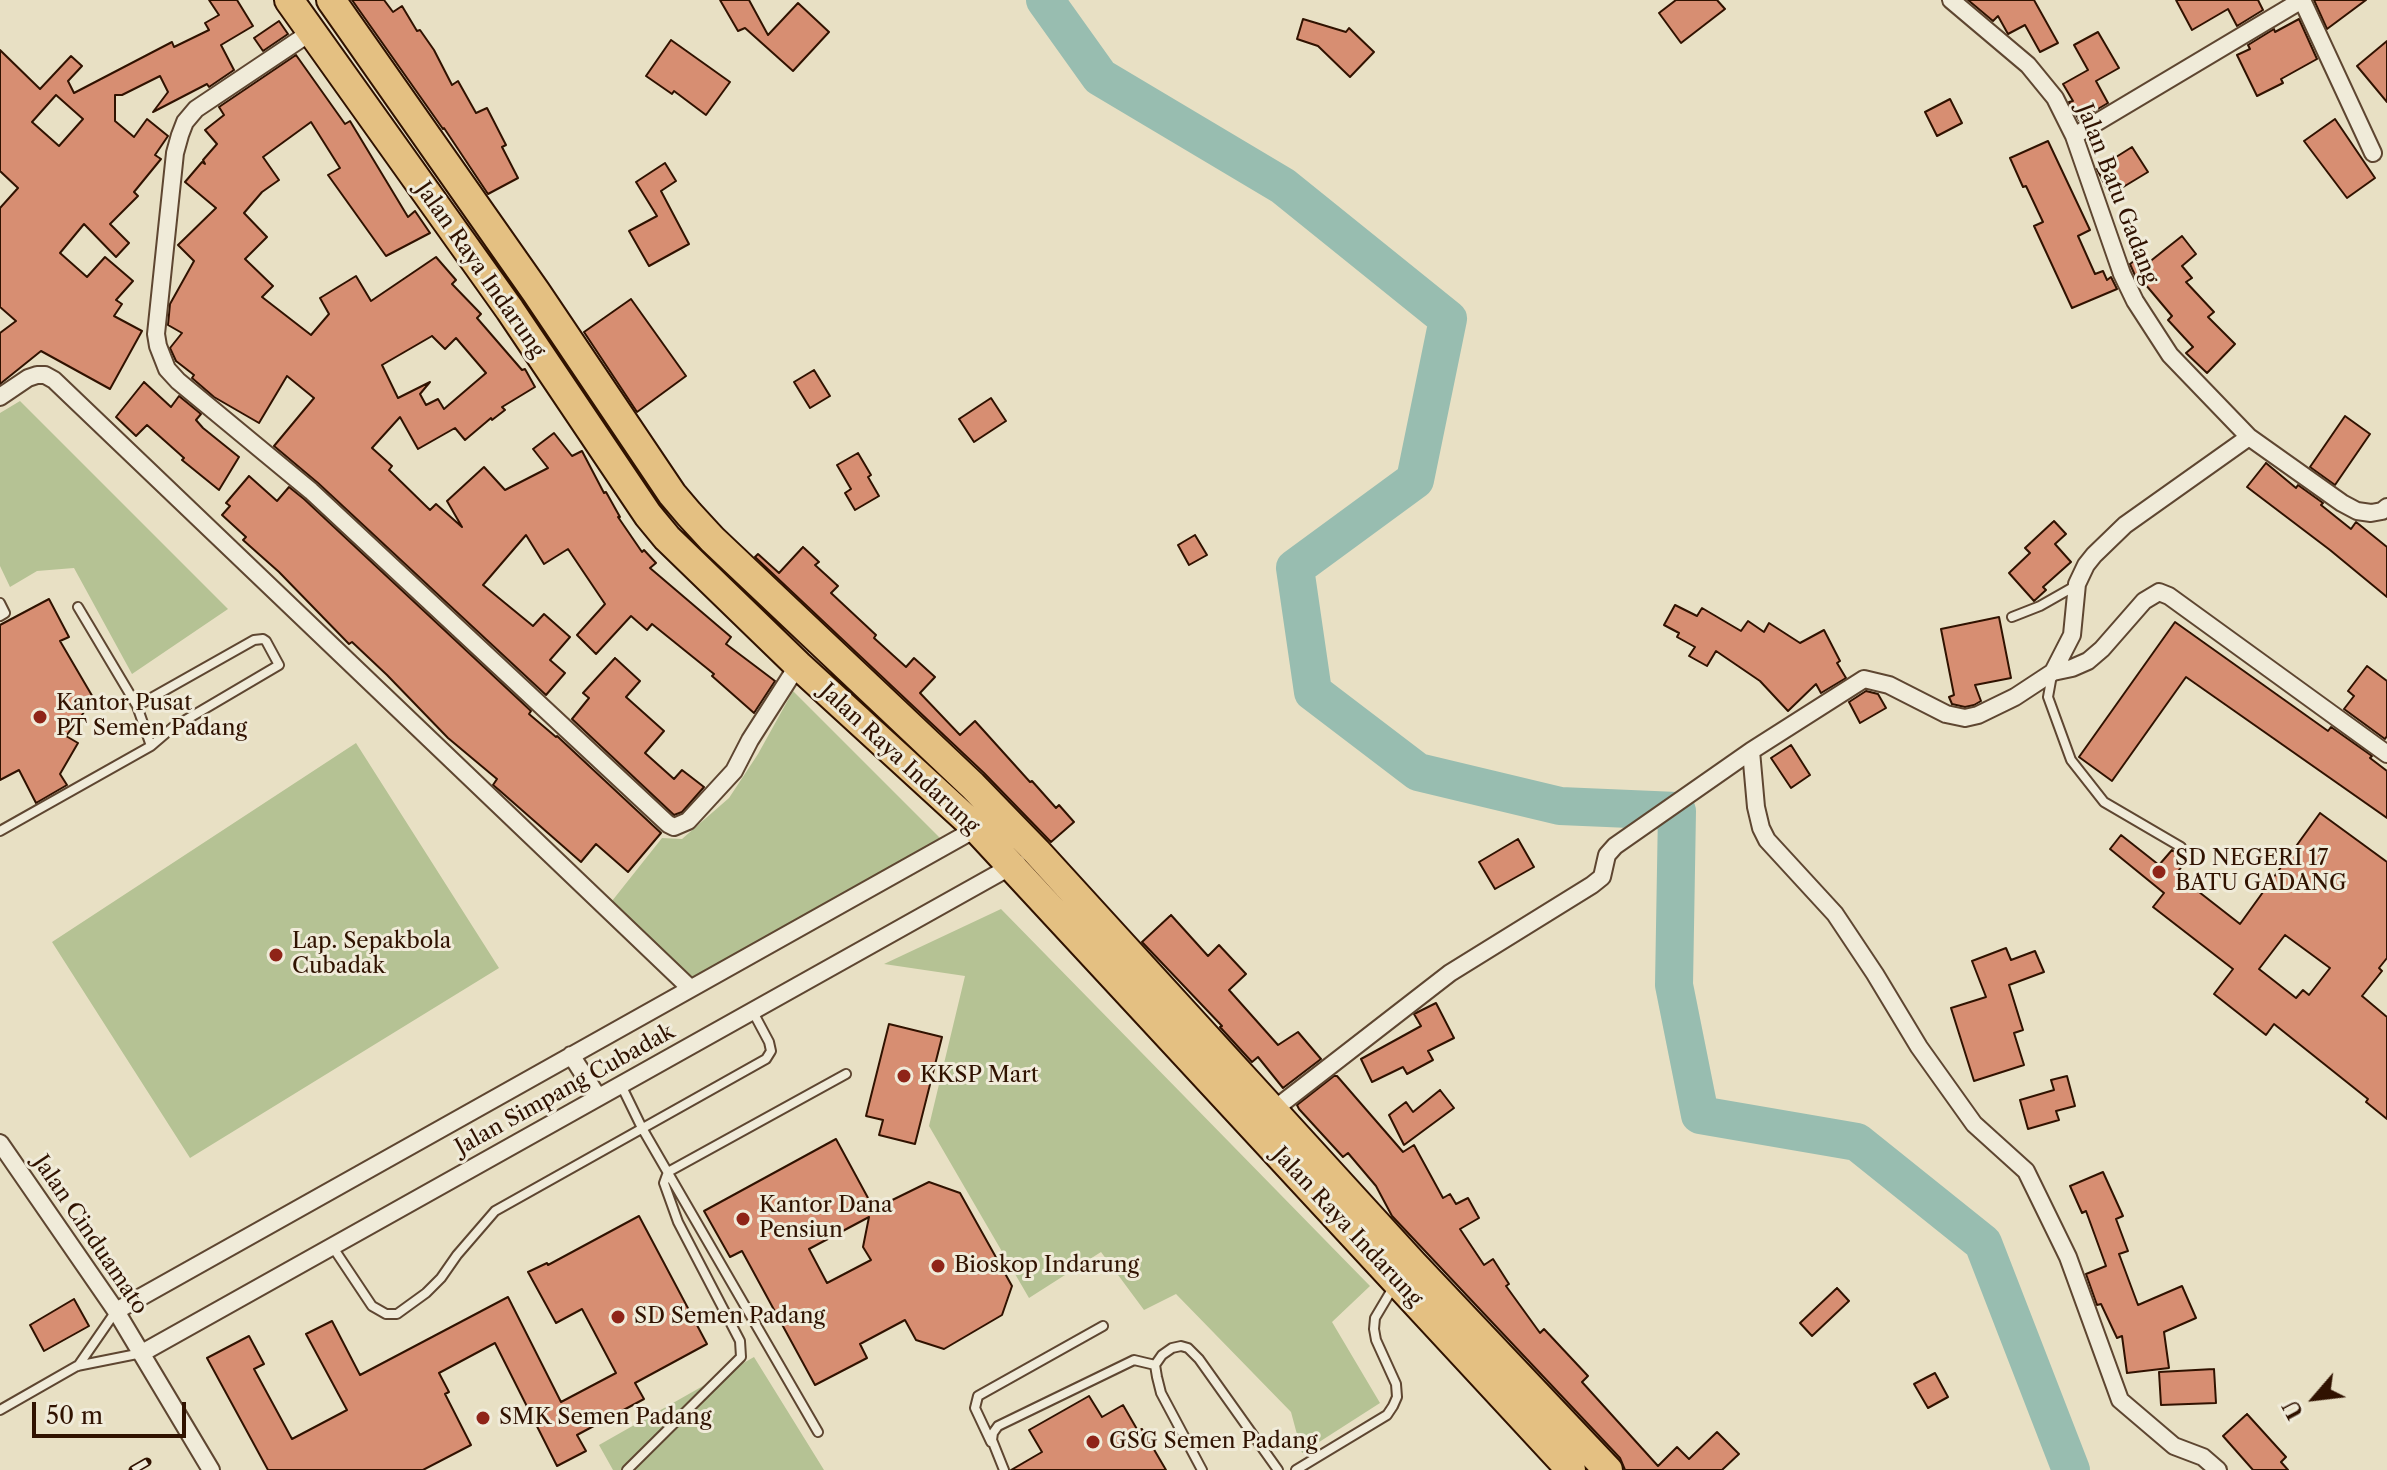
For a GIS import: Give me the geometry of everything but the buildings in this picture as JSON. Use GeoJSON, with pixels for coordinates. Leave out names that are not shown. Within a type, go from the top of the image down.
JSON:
{"type":"FeatureCollection","features":[{"type":"Feature","properties":{"kind":"highway","name":"Jalan Raya Indarung"},"geometry":{"type":"LineString","coordinates":[[289,0],[510,310],[648,515],[682,555],[975,827],[1010,867],[1405,1272],[1608,1470]]}},
{"type":"Feature","properties":{"kind":"highway","name":"Jalan Raya Indarung"},"geometry":{"type":"LineString","coordinates":[[331,0],[536,292],[672,494],[723,550],[972,785],[1037,852],[1272,1111],[1571,1470]]}},
{"type":"Feature","properties":{"kind":"highway"},"geometry":{"type":"LineString","coordinates":[[510,310],[536,292]]}},
{"type":"Feature","properties":{"kind":"street","name":"Jalan Batu Gadang"},"geometry":{"type":"LineString","coordinates":[[1951,0],[2028,65],[2055,98],[2074,136],[2122,274],[2135,301],[2170,355],[2249,437],[2342,503],[2357,511],[2385,512]]}},
{"type":"Feature","properties":{"kind":"street"},"geometry":{"type":"LineString","coordinates":[[2074,136],[2302,0],[2373,153]]}},
{"type":"Feature","properties":{"kind":"street"},"geometry":{"type":"LineString","coordinates":[[311,32],[208,100],[185,122],[175,153],[156,334],[167,369],[311,491],[674,827],[688,821],[734,771],[798,665]]}},
{"type":"Feature","properties":{"kind":"street"},"geometry":{"type":"LineString","coordinates":[[0,397],[37,375],[54,380],[690,988]]}},
{"type":"Feature","properties":{"kind":"street"},"geometry":{"type":"LineString","coordinates":[[2053,672],[2072,635],[2077,584],[2086,565],[2125,525],[2249,437]]}},
{"type":"Feature","properties":{"kind":"street"},"geometry":{"type":"LineString","coordinates":[[1272,1111],[1450,973],[1592,885],[1602,877],[1607,855],[1615,846],[1717,773],[1864,679],[1889,685],[1946,714],[1965,718],[1994,708],[2053,672],[2088,661],[2144,601],[2154,593],[2163,593],[2387,754]]}},
{"type":"Feature","properties":{"kind":"street"},"geometry":{"type":"LineString","coordinates":[[1751,751],[1756,807],[1767,840],[1835,914],[1919,1047],[1974,1124],[2026,1171],[2068,1257],[2120,1400],[2174,1446],[2203,1457],[2218,1470]]}},
{"type":"Feature","properties":{"kind":"street"},"geometry":{"type":"LineString","coordinates":[[975,827],[1008,823]]}},
{"type":"Feature","properties":{"kind":"street","name":"Jalan Simpang Cubadak"},"geometry":{"type":"LineString","coordinates":[[116,1311],[975,827]]}},
{"type":"Feature","properties":{"kind":"street","name":"Jalan Simpang Cubadak"},"geometry":{"type":"LineString","coordinates":[[142,1353],[1037,852]]}},
{"type":"Feature","properties":{"kind":"street"},"geometry":{"type":"LineString","coordinates":[[571,1055],[598,1097]]}},
{"type":"Feature","properties":{"kind":"street","name":"Jalan Cinduamato"},"geometry":{"type":"LineString","coordinates":[[0,1143],[116,1311],[211,1470]]}},
{"type":"Feature","properties":{"kind":"lane"},"geometry":{"type":"LineString","coordinates":[[2012,617],[2040,606],[2077,584]]}},
{"type":"Feature","properties":{"kind":"lane"},"geometry":{"type":"LineString","coordinates":[[0,603],[5,613],[0,616]]}},
{"type":"Feature","properties":{"kind":"lane"},"geometry":{"type":"LineString","coordinates":[[78,607],[137,706],[151,746]]}},
{"type":"Feature","properties":{"kind":"lane"},"geometry":{"type":"LineString","coordinates":[[0,831],[151,746],[172,728],[279,665],[266,641],[254,640],[137,706]]}},
{"type":"Feature","properties":{"kind":"lane"},"geometry":{"type":"LineString","coordinates":[[2053,672],[2048,697],[2071,760],[2104,802],[2181,847]]}},
{"type":"Feature","properties":{"kind":"lane"},"geometry":{"type":"LineString","coordinates":[[332,1246],[372,1306],[386,1314],[397,1314],[441,1278],[495,1211],[766,1059],[771,1051],[769,1042],[752,1011]]}},
{"type":"Feature","properties":{"kind":"lane"},"geometry":{"type":"LineString","coordinates":[[627,1470],[741,1357],[740,1341],[678,1222],[664,1183],[668,1172],[846,1074]]}},
{"type":"Feature","properties":{"kind":"lane"},"geometry":{"type":"LineString","coordinates":[[620,1084],[642,1128],[818,1432]]}},
{"type":"Feature","properties":{"kind":"lane"},"geometry":{"type":"LineString","coordinates":[[1296,1470],[1387,1415],[1393,1406],[1397,1397],[1396,1384],[1374,1329],[1375,1318],[1405,1272]]}},
{"type":"Feature","properties":{"kind":"lane"},"geometry":{"type":"LineString","coordinates":[[77,1366],[116,1311]]}},
{"type":"Feature","properties":{"kind":"lane"},"geometry":{"type":"LineString","coordinates":[[1004,1470],[975,1408],[978,1396],[1103,1326]]}},
{"type":"Feature","properties":{"kind":"lane"},"geometry":{"type":"LineString","coordinates":[[1202,1470],[1161,1393],[1155,1365],[1162,1355],[1181,1346],[1188,1348],[1199,1359],[1278,1470]]}},
{"type":"Feature","properties":{"kind":"lane"},"geometry":{"type":"LineString","coordinates":[[0,1410],[77,1366],[142,1353]]}},
{"type":"Feature","properties":{"kind":"lane"},"geometry":{"type":"LineString","coordinates":[[993,1446],[993,1433],[998,1426],[1134,1360],[1155,1365]]}},
{"type":"Feature","properties":{"kind":"green space"},"geometry":{"type":"Polygon","coordinates":[[[20,401],[228,609],[132,674],[74,568],[37,571],[10,587],[0,566],[0,413],[20,401]]]}},
{"type":"Feature","properties":{"kind":"green space"},"geometry":{"type":"Polygon","coordinates":[[[793,691],[950,848],[699,986],[612,901],[662,838],[682,839],[729,798],[793,691]]]}},
{"type":"Feature","properties":{"kind":"green space","name":"Lap. Sepakbola Cubadak"},"geometry":{"type":"Polygon","coordinates":[[[356,743],[499,968],[190,1158],[52,942],[356,743]]]}},
{"type":"Feature","properties":{"kind":"green space"},"geometry":{"type":"Polygon","coordinates":[[[1001,909],[1370,1286],[1332,1322],[1380,1403],[1302,1453],[1291,1412],[1176,1294],[1144,1310],[1101,1252],[1029,1298],[929,1126],[965,976],[884,964],[1001,909]]]}},
{"type":"Feature","properties":{"kind":"green space"},"geometry":{"type":"Polygon","coordinates":[[[754,1357],[824,1470],[613,1470],[599,1445],[754,1357]]]}},
{"type":"Feature","properties":{"kind":"waterway"},"geometry":{"type":"LineString","coordinates":[[1045,0],[1100,77],[1283,186],[1448,319],[1415,480],[1295,568],[1313,692],[1418,772],[1560,806],[1677,811],[1674,985],[1700,1115],[1857,1142],[1983,1243],[2071,1470]]}},
{"type":"Feature","properties":{"kind":"railway"},"geometry":{"type":"LineString","coordinates":[[133,1470],[147,1462]]}},
{"type":"Feature","properties":{"kind":"place","name":"Kantor Pusat PT Semen Padang"},"geometry":{"type":"Point","coordinates":[40,717]}},
{"type":"Feature","properties":{"kind":"place","name":"SD NEGERI 17 BATU GADANG"},"geometry":{"type":"Point","coordinates":[2159,872]}},
{"type":"Feature","properties":{"kind":"place","name":"Lap. Sepakbola Cubadak"},"geometry":{"type":"Point","coordinates":[276,955]}},
{"type":"Feature","properties":{"kind":"place","name":"KKSP Mart"},"geometry":{"type":"Point","coordinates":[904,1076]}},
{"type":"Feature","properties":{"kind":"place","name":"Kantor Dana Pensiun"},"geometry":{"type":"Point","coordinates":[743,1219]}},
{"type":"Feature","properties":{"kind":"place","name":"Bioskop Indarung"},"geometry":{"type":"Point","coordinates":[938,1266]}},
{"type":"Feature","properties":{"kind":"place","name":"SD Semen Padang"},"geometry":{"type":"Point","coordinates":[618,1317]}},
{"type":"Feature","properties":{"kind":"place","name":"SMK Semen Padang"},"geometry":{"type":"Point","coordinates":[483,1418]}},
{"type":"Feature","properties":{"kind":"place","name":"GSG Semen Padang"},"geometry":{"type":"Point","coordinates":[1093,1442]}}]}
